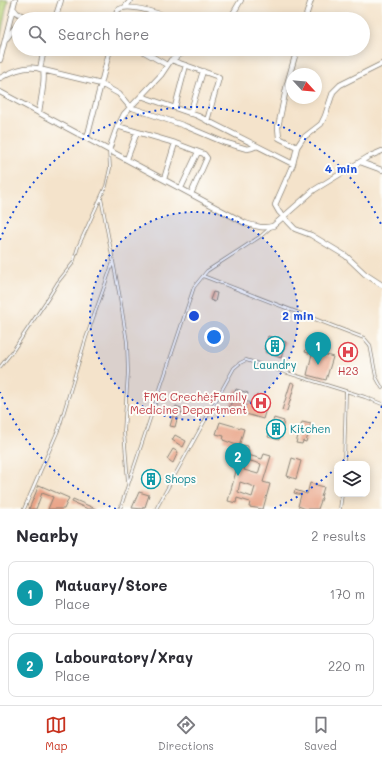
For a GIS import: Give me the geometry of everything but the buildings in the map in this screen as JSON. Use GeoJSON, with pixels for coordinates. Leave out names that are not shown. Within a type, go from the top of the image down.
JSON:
{"type":"FeatureCollection","features":[{"type":"Feature","properties":{"kind":"street"},"geometry":{"type":"LineString","coordinates":[[12,12],[15,0]]}},
{"type":"Feature","properties":{"kind":"street"},"geometry":{"type":"LineString","coordinates":[[57,12],[61,0]]}},
{"type":"Feature","properties":{"kind":"street"},"geometry":{"type":"LineString","coordinates":[[117,12],[125,7],[131,0]]}},
{"type":"Feature","properties":{"kind":"street"},"geometry":{"type":"LineString","coordinates":[[234,12],[241,0]]}},
{"type":"Feature","properties":{"kind":"street"},"geometry":{"type":"LineString","coordinates":[[307,12],[311,0]]}},
{"type":"Feature","properties":{"kind":"street"},"geometry":{"type":"LineString","coordinates":[[125,7],[151,12]]}},
{"type":"Feature","properties":{"kind":"street"},"geometry":{"type":"LineString","coordinates":[[13,8],[16,12]]}},
{"type":"Feature","properties":{"kind":"street"},"geometry":{"type":"LineString","coordinates":[[0,60],[12,12]]}},
{"type":"Feature","properties":{"kind":"street"},"geometry":{"type":"LineString","coordinates":[[5,41],[12,32]]}},
{"type":"Feature","properties":{"kind":"street"},"geometry":{"type":"LineString","coordinates":[[39,113],[44,73],[41,69],[43,56]]}},
{"type":"Feature","properties":{"kind":"street"},"geometry":{"type":"LineString","coordinates":[[87,138],[108,56]]}},
{"type":"Feature","properties":{"kind":"street"},"geometry":{"type":"LineString","coordinates":[[151,56],[167,65]]}},
{"type":"Feature","properties":{"kind":"street"},"geometry":{"type":"LineString","coordinates":[[109,150],[117,126],[124,114],[161,75],[167,65],[176,56]]}},
{"type":"Feature","properties":{"kind":"street"},"geometry":{"type":"LineString","coordinates":[[295,56],[287,84],[278,127],[279,138],[297,147]]}},
{"type":"Feature","properties":{"kind":"street"},"geometry":{"type":"LineString","coordinates":[[171,60],[216,76],[219,80],[207,121]]}},
{"type":"Feature","properties":{"kind":"street"},"geometry":{"type":"LineString","coordinates":[[382,64],[340,84],[333,92],[321,124],[303,138],[297,147],[293,164],[275,205],[283,217],[295,229],[311,235],[346,256],[365,274],[382,285]]}},
{"type":"Feature","properties":{"kind":"street"},"geometry":{"type":"LineString","coordinates":[[175,107],[186,65]]}},
{"type":"Feature","properties":{"kind":"street"},"geometry":{"type":"LineString","coordinates":[[0,78],[12,71],[32,67],[101,84],[119,94],[130,107],[240,147],[247,149],[257,146]]}},
{"type":"Feature","properties":{"kind":"street"},"geometry":{"type":"LineString","coordinates":[[190,114],[203,71]]}},
{"type":"Feature","properties":{"kind":"street"},"geometry":{"type":"LineString","coordinates":[[0,92],[245,223],[260,227],[273,226],[314,190],[360,162],[382,151]]}},
{"type":"Feature","properties":{"kind":"street"},"geometry":{"type":"LineString","coordinates":[[141,96],[175,107],[207,121],[293,164]]}},
{"type":"Feature","properties":{"kind":"street"},"geometry":{"type":"LineString","coordinates":[[117,126],[175,143],[204,154],[207,158],[191,194]]}},
{"type":"Feature","properties":{"kind":"street"},"geometry":{"type":"LineString","coordinates":[[127,159],[137,132]]}},
{"type":"Feature","properties":{"kind":"street"},"geometry":{"type":"LineString","coordinates":[[164,179],[175,143]]}},
{"type":"Feature","properties":{"kind":"street"},"geometry":{"type":"LineString","coordinates":[[181,188],[198,152]]}},
{"type":"Feature","properties":{"kind":"street"},"geometry":{"type":"LineString","coordinates":[[360,162],[382,170]]}},
{"type":"Feature","properties":{"kind":"lane"},"geometry":{"type":"LineString","coordinates":[[0,367],[12,352],[58,282],[73,263],[78,247],[101,198],[108,178],[110,168],[109,150]]}},
{"type":"Feature","properties":{"kind":"lane"},"geometry":{"type":"LineString","coordinates":[[101,198],[127,342],[128,372],[124,432],[128,484]]}},
{"type":"Feature","properties":{"kind":"lane"},"geometry":{"type":"LineString","coordinates":[[120,509],[194,287],[207,271],[261,236],[273,226]]}},
{"type":"Feature","properties":{"kind":"lane"},"geometry":{"type":"LineString","coordinates":[[24,509],[59,428],[86,338],[113,261]]}},
{"type":"Feature","properties":{"kind":"lane"},"geometry":{"type":"LineString","coordinates":[[204,276],[364,338],[370,345],[376,377],[382,388]]}},
{"type":"Feature","properties":{"kind":"lane"},"geometry":{"type":"LineString","coordinates":[[156,509],[234,368],[246,360],[365,397],[382,404]]}},
{"type":"Feature","properties":{"kind":"lane"},"geometry":{"type":"LineString","coordinates":[[344,461],[346,392]]}},
{"type":"Feature","properties":{"kind":"lane"},"geometry":{"type":"LineString","coordinates":[[340,509],[342,497]]}},
{"type":"Feature","properties":{"kind":"green space"},"geometry":{"type":"Polygon","coordinates":[[[0,0],[8,0],[0,39],[0,0]]]}},
{"type":"Feature","properties":{"kind":"place","name":"Laundry"},"geometry":{"type":"Point","coordinates":[275,346]}},
{"type":"Feature","properties":{"kind":"place","name":"H23"},"geometry":{"type":"Point","coordinates":[348,352]}},
{"type":"Feature","properties":{"kind":"place","name":"Matuary/Store"},"geometry":{"type":"Point","coordinates":[318,365]}},
{"type":"Feature","properties":{"kind":"place","name":"FMC Crechè;Family Medicine Department"},"geometry":{"type":"Point","coordinates":[261,403]}},
{"type":"Feature","properties":{"kind":"place","name":"Kitchen"},"geometry":{"type":"Point","coordinates":[276,429]}},
{"type":"Feature","properties":{"kind":"place","name":"Labouratory/Xray"},"geometry":{"type":"Point","coordinates":[238,476]}},
{"type":"Feature","properties":{"kind":"place","name":"Shops"},"geometry":{"type":"Point","coordinates":[151,479]}}]}
